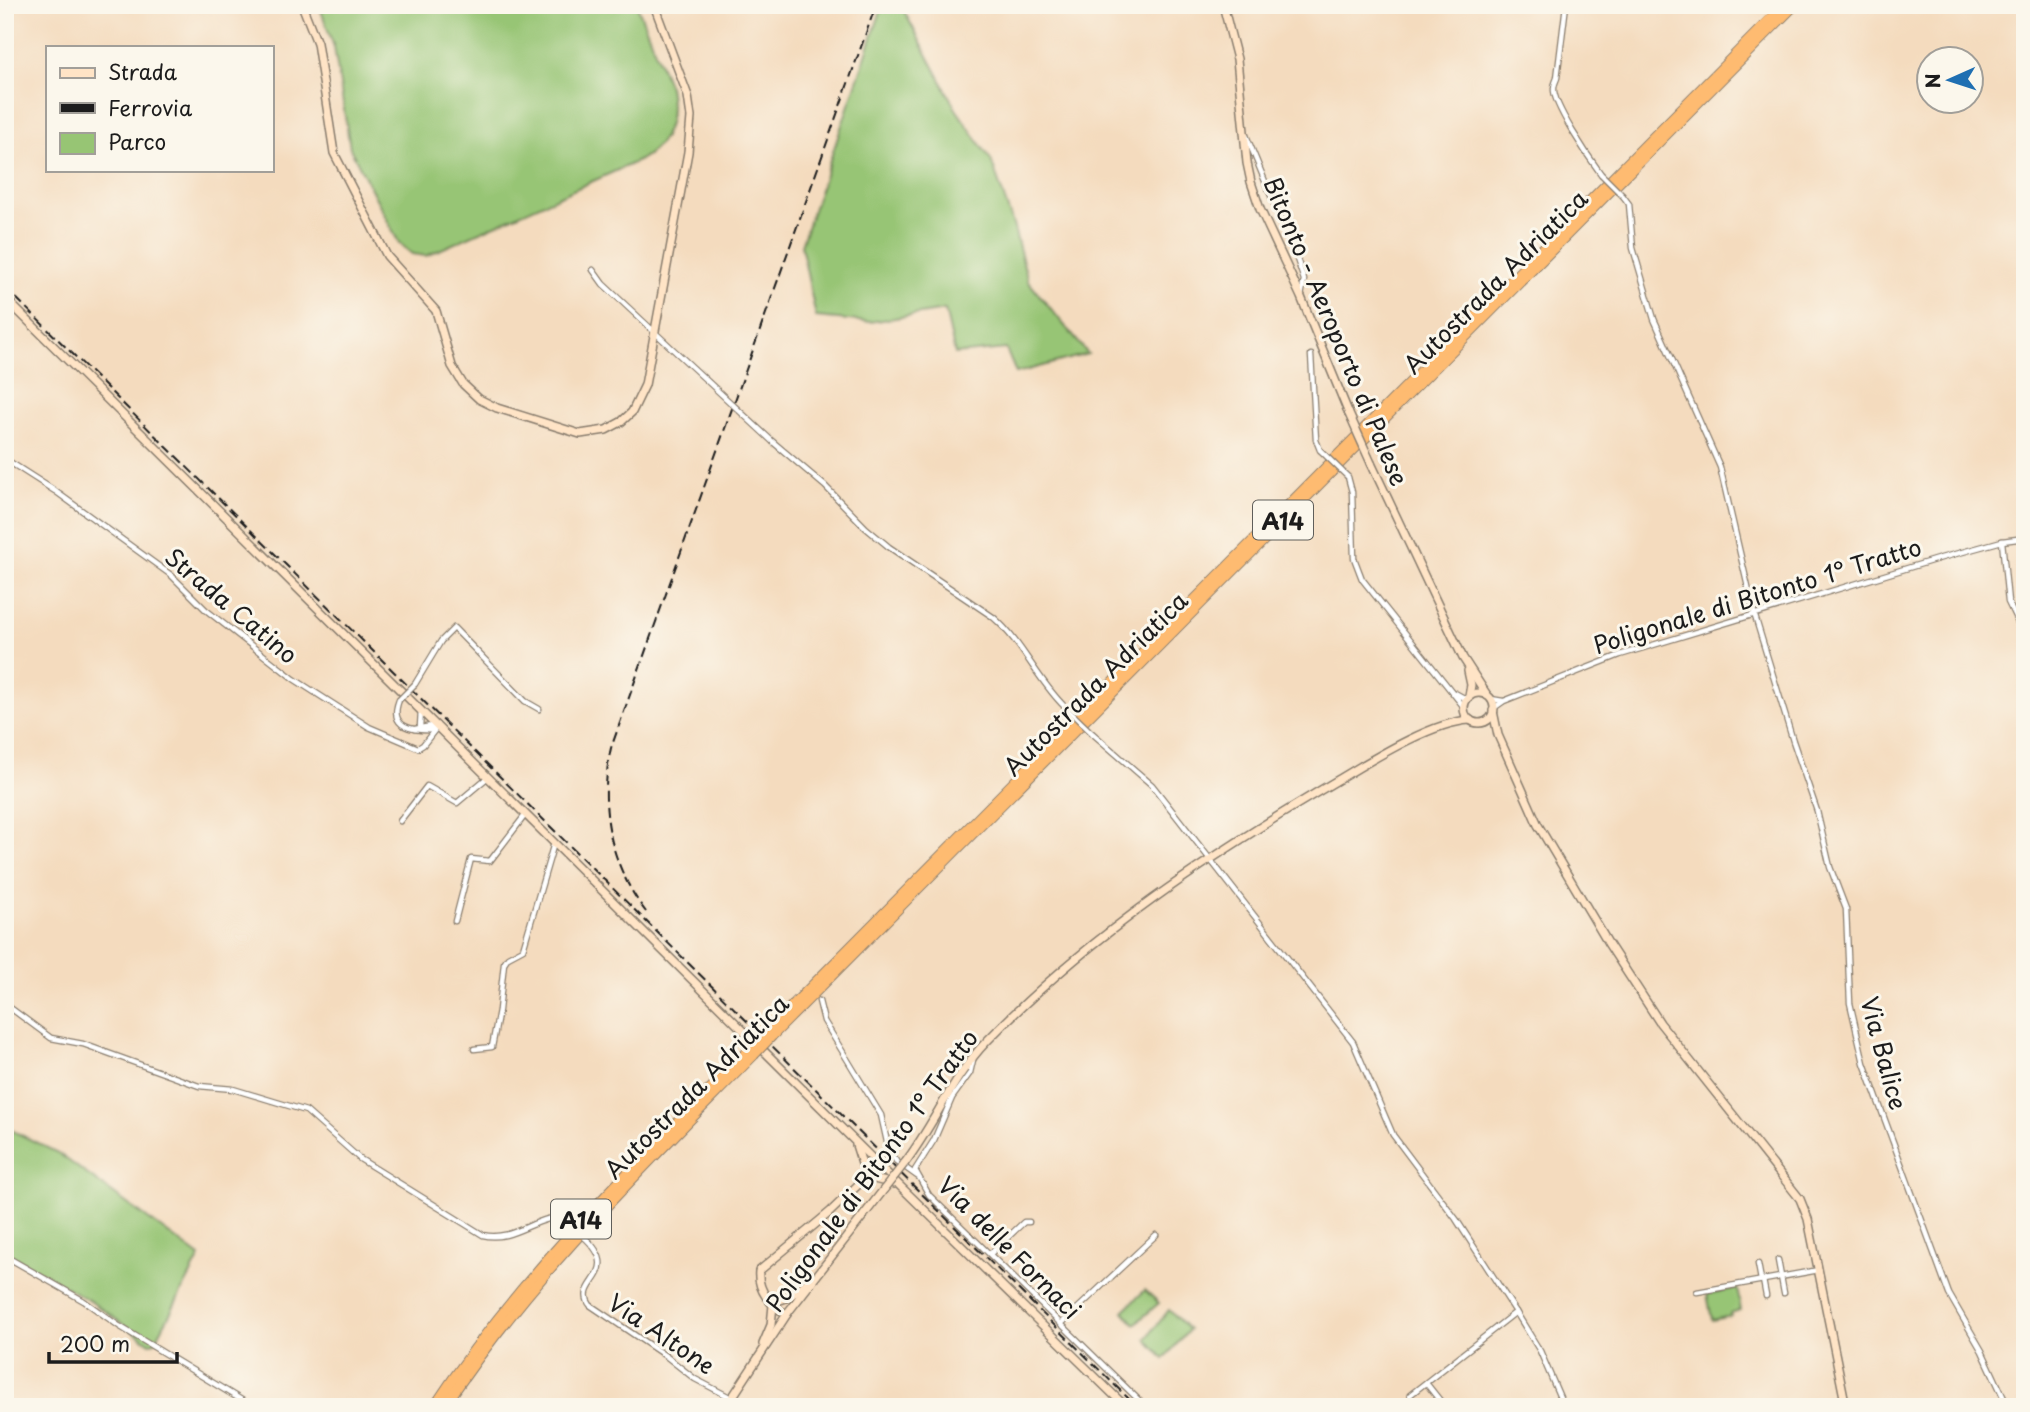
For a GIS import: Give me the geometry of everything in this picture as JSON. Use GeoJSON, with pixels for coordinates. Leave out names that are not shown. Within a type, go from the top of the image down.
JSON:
{"type":"FeatureCollection","features":[{"type":"Feature","properties":{"kind":"highway","name":"Autostrada Adriatica"},"geometry":{"type":"LineString","coordinates":[[444,1407],[478,1356],[564,1251],[769,1034],[1784,5]]}},
{"type":"Feature","properties":{"kind":"highway","name":"Autostrada Adriatica"},"geometry":{"type":"LineString","coordinates":[[769,1034],[1795,5]]}},
{"type":"Feature","properties":{"kind":"highway","name":"Autostrada Adriatica"},"geometry":{"type":"LineString","coordinates":[[434,1407],[485,1333],[579,1222],[752,1052]]}},
{"type":"Feature","properties":{"kind":"main road"},"geometry":{"type":"LineString","coordinates":[[302,5],[315,36],[332,146],[338,162],[387,256],[436,311],[452,366],[463,384],[478,399],[496,408],[580,434],[606,430],[621,422],[632,412],[645,385],[688,152],[691,117],[688,96],[654,5]]}},
{"type":"Feature","properties":{"kind":"main road","name":"Bitonto - Aeroporto di Palese"},"geometry":{"type":"LineString","coordinates":[[1223,5],[1237,59],[1247,163],[1260,209],[1301,297],[1371,463],[1463,657]]}},
{"type":"Feature","properties":{"kind":"main road"},"geometry":{"type":"LineString","coordinates":[[5,298],[421,709],[436,728],[489,776],[1126,1407]]}},
{"type":"Feature","properties":{"kind":"main road"},"geometry":{"type":"LineString","coordinates":[[1463,657],[1489,697],[1498,735]]}},
{"type":"Feature","properties":{"kind":"main road"},"geometry":{"type":"LineString","coordinates":[[1463,657],[1471,685],[1466,703],[1470,720]]}},
{"type":"Feature","properties":{"kind":"main road"},"geometry":{"type":"LineString","coordinates":[[1452,723],[1466,703],[1478,693],[1489,697]]}},
{"type":"Feature","properties":{"kind":"main road"},"geometry":{"type":"LineString","coordinates":[[1482,723],[1490,718],[1494,709]]}},
{"type":"Feature","properties":{"kind":"main road"},"geometry":{"type":"LineString","coordinates":[[1452,723],[1470,720],[1488,723],[1498,735],[1549,848],[1645,1002],[1800,1199],[1808,1219],[1846,1407]]}},
{"type":"Feature","properties":{"kind":"main road","name":"Poligonale di Bitonto 1° Tratto"},"geometry":{"type":"LineString","coordinates":[[726,1407],[787,1314],[919,1144],[958,1076],[988,1040],[1073,962],[1167,888],[1387,751],[1452,723]]}},
{"type":"Feature","properties":{"kind":"main road"},"geometry":{"type":"LineString","coordinates":[[852,1138],[861,1155],[866,1177]]}},
{"type":"Feature","properties":{"kind":"main road"},"geometry":{"type":"LineString","coordinates":[[787,1314],[779,1311],[772,1301],[765,1297],[758,1281],[759,1271],[830,1212],[879,1165]]}},
{"type":"Feature","properties":{"kind":"main road"},"geometry":{"type":"LineString","coordinates":[[866,1177],[901,1187]]}},
{"type":"Feature","properties":{"kind":"main road"},"geometry":{"type":"LineString","coordinates":[[772,1301],[780,1301],[793,1294],[821,1269]]}},
{"type":"Feature","properties":{"kind":"main road"},"geometry":{"type":"LineString","coordinates":[[758,1356],[771,1325],[774,1309],[772,1301]]}},
{"type":"Feature","properties":{"kind":"street","name":"Via Balice"},"geometry":{"type":"LineString","coordinates":[[1566,5],[1557,78],[1553,89],[1556,102],[1601,174],[1629,204],[1633,248],[1654,319],[1720,467],[1754,613],[1817,811],[1830,867],[1846,909],[1850,1003],[1864,1063],[1949,1294],[1982,1351],[2008,1407]]}},
{"type":"Feature","properties":{"kind":"street"},"geometry":{"type":"LineString","coordinates":[[1245,131],[1297,259],[1304,280],[1301,297]]}},
{"type":"Feature","properties":{"kind":"street"},"geometry":{"type":"LineString","coordinates":[[593,270],[603,284],[773,442],[825,486],[866,528],[1008,630],[1039,678],[1065,707],[1152,785],[1353,1042],[1393,1135],[1456,1219],[1516,1312],[1540,1351],[1564,1407]]}},
{"type":"Feature","properties":{"kind":"street"},"geometry":{"type":"LineString","coordinates":[[1311,355],[1315,440],[1320,450],[1348,477],[1352,492],[1354,558],[1362,579],[1452,691],[1466,703]]}},
{"type":"Feature","properties":{"kind":"street","name":"Strada Catino"},"geometry":{"type":"LineString","coordinates":[[5,459],[55,491],[171,575],[206,610],[305,686],[369,727],[418,748],[428,738]]}},
{"type":"Feature","properties":{"kind":"street","name":"Poligonale di Bitonto 1° Tratto"},"geometry":{"type":"LineString","coordinates":[[1494,709],[1504,701],[1620,655],[2002,541],[2025,538]]}},
{"type":"Feature","properties":{"kind":"street"},"geometry":{"type":"LineString","coordinates":[[2002,541],[2008,602],[2025,637]]}},
{"type":"Feature","properties":{"kind":"street"},"geometry":{"type":"LineString","coordinates":[[436,728],[413,730],[399,722],[396,706],[415,684],[440,641],[454,628],[525,701],[539,709]]}},
{"type":"Feature","properties":{"kind":"street"},"geometry":{"type":"LineString","coordinates":[[1452,691],[1466,703]]}},
{"type":"Feature","properties":{"kind":"street"},"geometry":{"type":"LineString","coordinates":[[1489,697],[1504,701]]}},
{"type":"Feature","properties":{"kind":"street"},"geometry":{"type":"LineString","coordinates":[[421,709],[421,729],[428,738],[436,728]]}},
{"type":"Feature","properties":{"kind":"street"},"geometry":{"type":"LineString","coordinates":[[400,821],[427,786],[457,803],[489,776]]}},
{"type":"Feature","properties":{"kind":"street"},"geometry":{"type":"LineString","coordinates":[[455,921],[471,859],[490,860],[526,814]]}},
{"type":"Feature","properties":{"kind":"street"},"geometry":{"type":"LineString","coordinates":[[474,1049],[492,1047],[505,963],[508,957],[523,949],[555,842]]}},
{"type":"Feature","properties":{"kind":"street"},"geometry":{"type":"LineString","coordinates":[[819,1001],[824,1021],[881,1115],[890,1151],[896,1161],[917,1177]]}},
{"type":"Feature","properties":{"kind":"street"},"geometry":{"type":"LineString","coordinates":[[5,1004],[51,1038],[83,1044],[199,1086],[233,1089],[306,1111],[360,1160],[483,1235],[504,1235],[529,1228],[549,1218],[570,1223]]}},
{"type":"Feature","properties":{"kind":"street","name":"Via delle Fornaci"},"geometry":{"type":"LineString","coordinates":[[973,1057],[970,1073],[952,1098],[934,1140],[916,1168],[917,1177],[929,1195],[1146,1407]]}},
{"type":"Feature","properties":{"kind":"street"},"geometry":{"type":"LineString","coordinates":[[990,1254],[1024,1222],[1029,1222]]}},
{"type":"Feature","properties":{"kind":"street"},"geometry":{"type":"LineString","coordinates":[[1061,1324],[1156,1235]]}},
{"type":"Feature","properties":{"kind":"street","name":"Via Altone"},"geometry":{"type":"LineString","coordinates":[[583,1236],[596,1247],[601,1259],[586,1295],[590,1305],[695,1378],[750,1407]]}},
{"type":"Feature","properties":{"kind":"street"},"geometry":{"type":"LineString","coordinates":[[5,1256],[84,1301],[119,1326],[253,1407]]}},
{"type":"Feature","properties":{"kind":"street"},"geometry":{"type":"LineString","coordinates":[[1778,1260],[1784,1293]]}},
{"type":"Feature","properties":{"kind":"street"},"geometry":{"type":"LineString","coordinates":[[1758,1264],[1766,1296]]}},
{"type":"Feature","properties":{"kind":"street"},"geometry":{"type":"LineString","coordinates":[[1697,1292],[1819,1270]]}},
{"type":"Feature","properties":{"kind":"street"},"geometry":{"type":"LineString","coordinates":[[1410,1395],[1516,1312]]}},
{"type":"Feature","properties":{"kind":"street"},"geometry":{"type":"LineString","coordinates":[[1426,1383],[1445,1407]]}},
{"type":"Feature","properties":{"kind":"green space"},"geometry":{"type":"Polygon","coordinates":[[[319,5],[637,5],[669,87],[671,109],[667,129],[657,146],[640,160],[426,256],[412,254],[399,243],[350,148],[334,47],[319,5]]]}},
{"type":"Feature","properties":{"kind":"green space"},"geometry":{"type":"Polygon","coordinates":[[[883,5],[901,5],[956,109],[991,160],[1012,221],[1028,281],[1088,354],[1016,373],[1006,349],[955,354],[945,310],[870,322],[816,317],[801,245],[883,5]]]}},
{"type":"Feature","properties":{"kind":"green space"},"geometry":{"type":"Polygon","coordinates":[[[5,1127],[58,1153],[200,1257],[155,1342],[150,1343],[90,1301],[5,1252],[5,1127]]]}},
{"type":"Feature","properties":{"kind":"green space"},"geometry":{"type":"Polygon","coordinates":[[[1737,1288],[1741,1310],[1730,1313],[1731,1316],[1712,1320],[1707,1294],[1737,1288]]]}},
{"type":"Feature","properties":{"kind":"green space"},"geometry":{"type":"Polygon","coordinates":[[[1145,1290],[1159,1303],[1135,1324],[1123,1311],[1145,1290]]]}},
{"type":"Feature","properties":{"kind":"green space"},"geometry":{"type":"Polygon","coordinates":[[[1169,1310],[1189,1330],[1164,1359],[1146,1339],[1169,1310]]]}},
{"type":"Feature","properties":{"kind":"railway"},"geometry":{"type":"LineString","coordinates":[[646,912],[624,875],[610,834],[606,791],[611,748],[876,5]]}},
{"type":"Feature","properties":{"kind":"railway"},"geometry":{"type":"LineString","coordinates":[[5,287],[1137,1407]]}}]}
